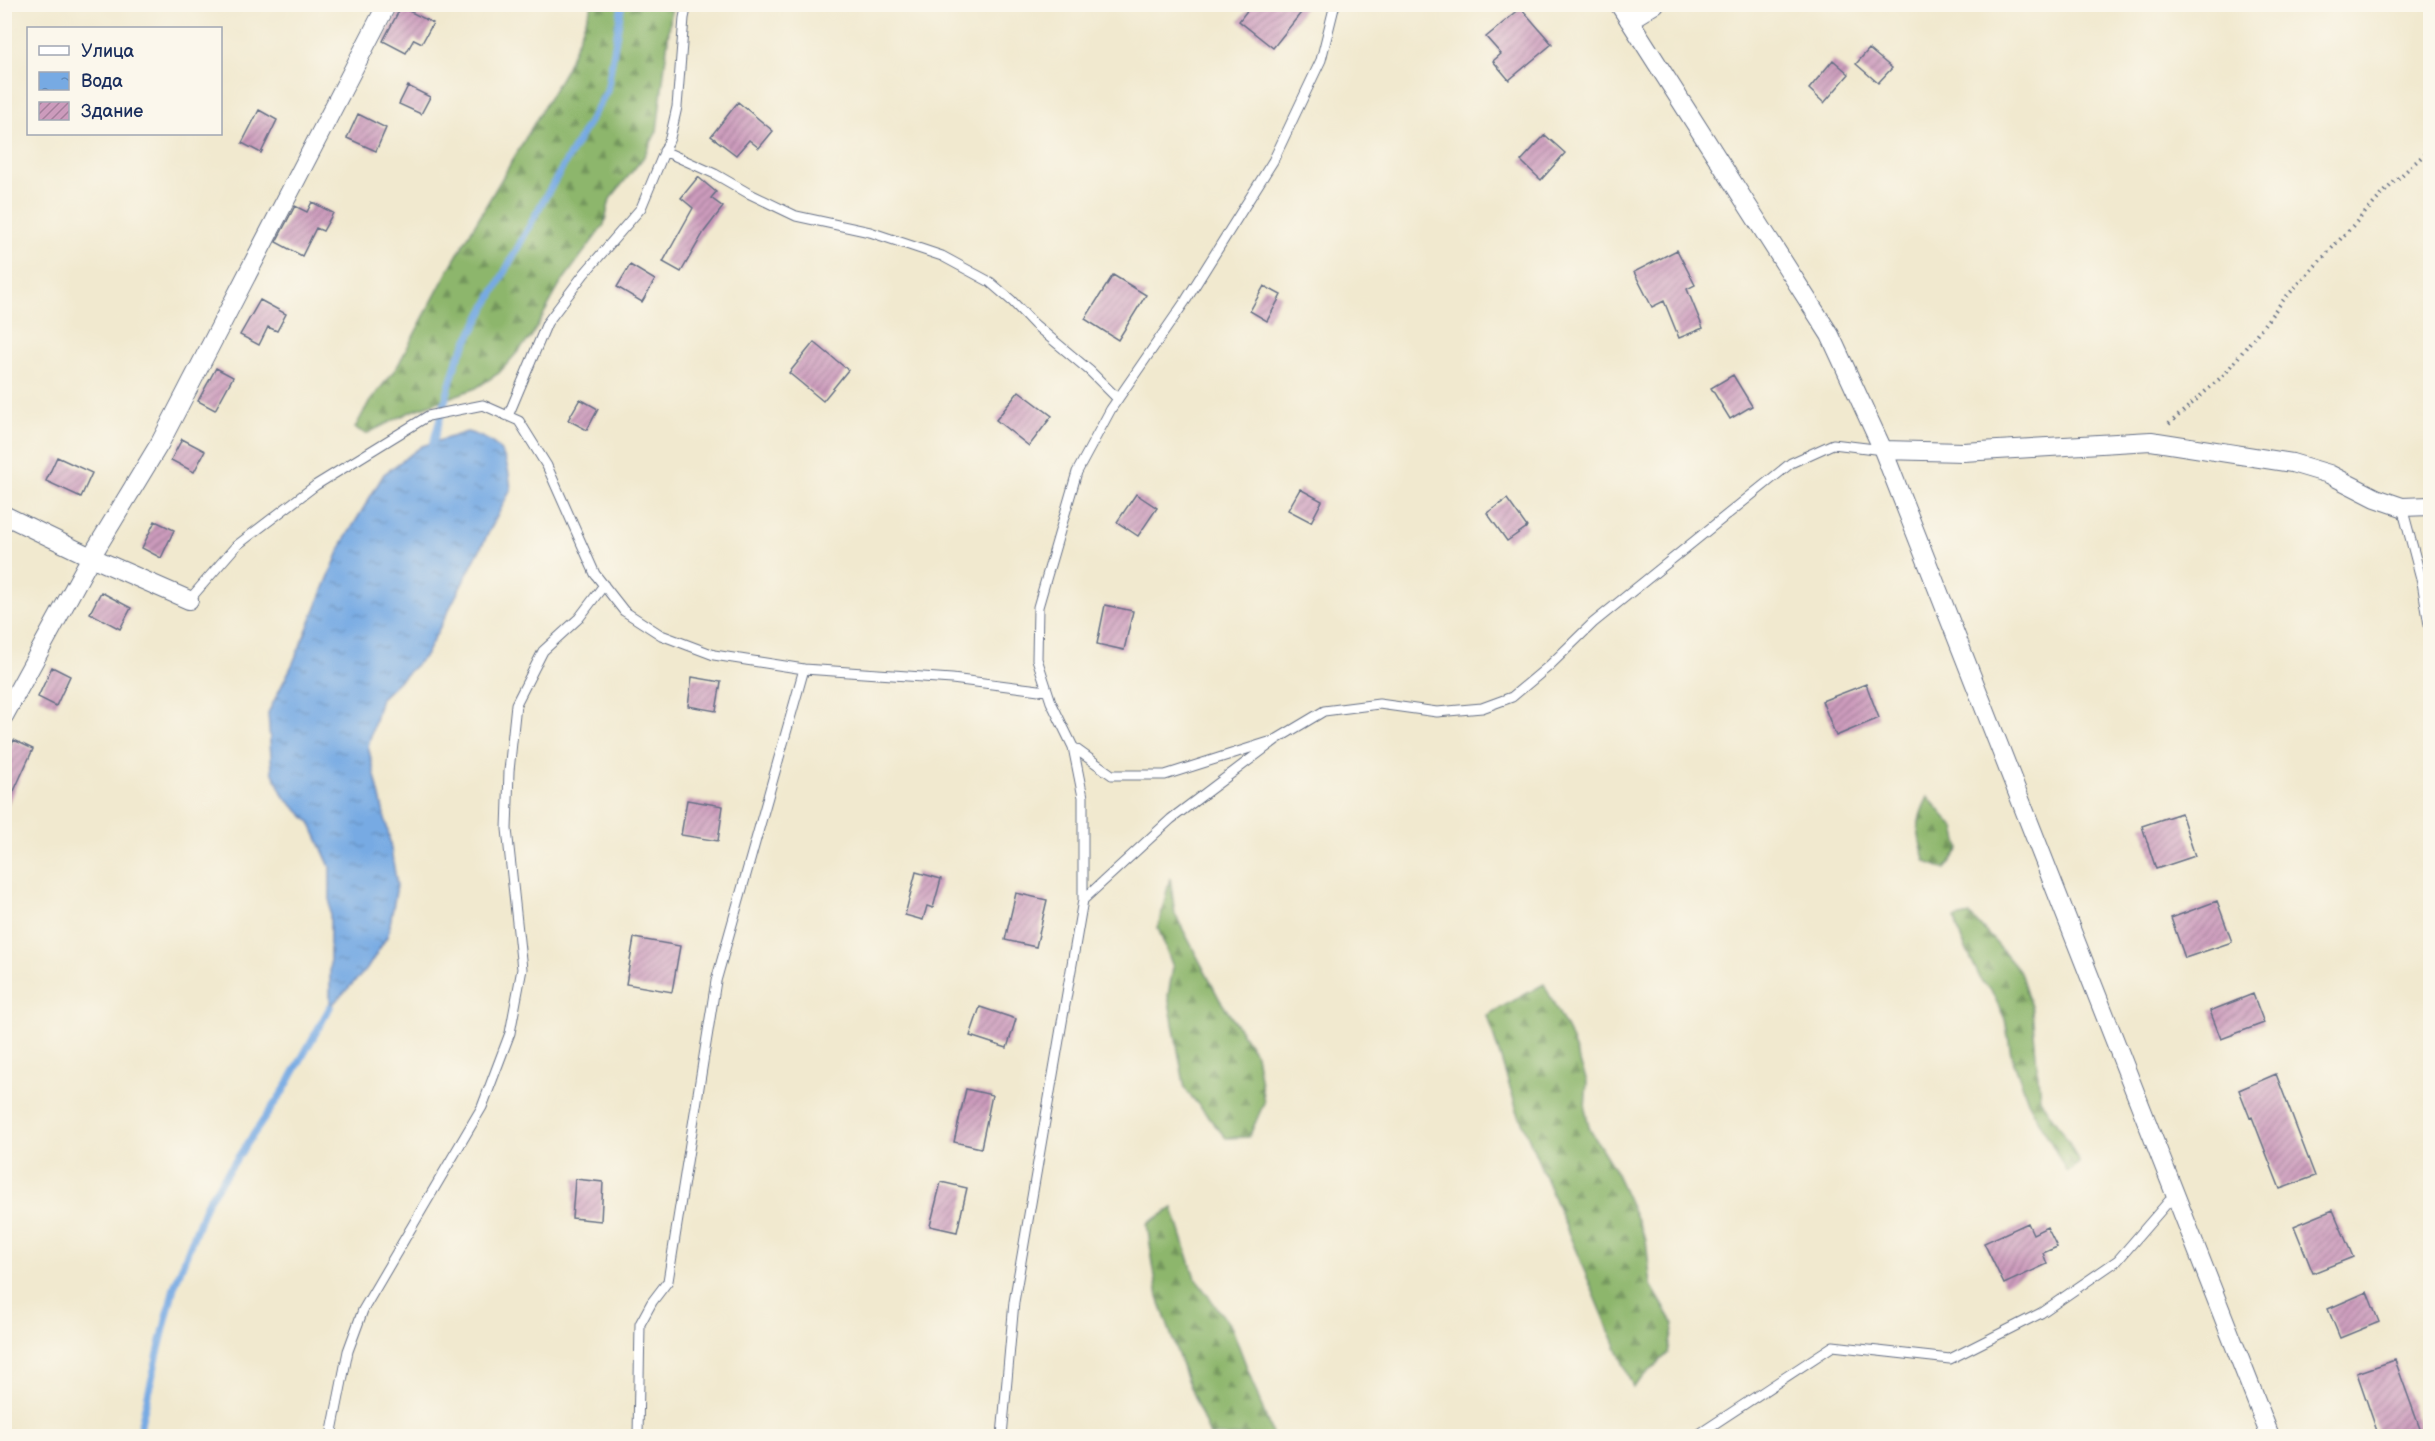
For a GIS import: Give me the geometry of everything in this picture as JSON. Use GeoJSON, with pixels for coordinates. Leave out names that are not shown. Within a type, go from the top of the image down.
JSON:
{"type":"FeatureCollection","features":[{"type":"Feature","properties":{"kind":"street"},"geometry":{"type":"LineString","coordinates":[[4,716],[91,557],[160,443],[387,4]]}},
{"type":"Feature","properties":{"kind":"street"},"geometry":{"type":"LineString","coordinates":[[1655,4],[1624,12],[1830,335],[1883,450],[2270,1437]]}},
{"type":"Feature","properties":{"kind":"street"},"geometry":{"type":"LineString","coordinates":[[1883,450],[1963,452],[2151,441],[2292,463],[2329,474],[2376,498],[2402,507],[2430,506]]}},
{"type":"Feature","properties":{"kind":"street"},"geometry":{"type":"LineString","coordinates":[[4,514],[91,557],[189,600]]}},
{"type":"Feature","properties":{"kind":"lane"},"geometry":{"type":"LineString","coordinates":[[508,416],[547,323],[584,274],[641,208],[664,152],[677,107],[687,4]]}},
{"type":"Feature","properties":{"kind":"lane"},"geometry":{"type":"LineString","coordinates":[[1002,1437],[1014,1302],[1083,900],[1083,797],[1073,747],[1047,691],[1037,658],[1038,608],[1077,472],[1118,399],[1186,300],[1273,161],[1321,60],[1335,4]]}},
{"type":"Feature","properties":{"kind":"lane"},"geometry":{"type":"LineString","coordinates":[[664,152],[715,174],[796,216],[870,232],[942,256],[990,282],[1118,399]]}},
{"type":"Feature","properties":{"kind":"lane"},"geometry":{"type":"LineString","coordinates":[[189,600],[237,546],[316,485],[428,416],[483,405],[519,421],[547,466],[595,574],[624,611],[661,635],[714,655],[804,669],[952,679],[1047,691]]}},
{"type":"Feature","properties":{"kind":"lane"},"geometry":{"type":"LineString","coordinates":[[1083,900],[1171,819],[1277,739],[1324,711],[1378,705],[1437,712],[1482,708],[1512,697],[1549,666],[1593,623],[1791,463],[1833,444],[1883,450]]}},
{"type":"Feature","properties":{"kind":"lane"},"geometry":{"type":"LineString","coordinates":[[2402,507],[2422,582],[2430,631]]}},
{"type":"Feature","properties":{"kind":"lane"},"geometry":{"type":"LineString","coordinates":[[331,1437],[348,1351],[363,1310],[482,1107],[510,1033],[522,969],[507,829],[509,771],[516,704],[543,651],[579,618],[604,585]]}},
{"type":"Feature","properties":{"kind":"lane"},"geometry":{"type":"LineString","coordinates":[[638,1437],[640,1324],[652,1302],[668,1281],[716,981],[804,669]]}},
{"type":"Feature","properties":{"kind":"lane"},"geometry":{"type":"LineString","coordinates":[[1073,747],[1112,775],[1165,775],[1277,739]]}},
{"type":"Feature","properties":{"kind":"lane"},"geometry":{"type":"LineString","coordinates":[[1696,1437],[1833,1346],[1950,1359],[2041,1313],[2118,1260],[2175,1194]]}},
{"type":"Feature","properties":{"kind":"path"},"geometry":{"type":"LineString","coordinates":[[2151,441],[2225,374],[2285,298],[2392,184],[2430,149]]}},
{"type":"Feature","properties":{"kind":"green space"},"geometry":{"type":"Polygon","coordinates":[[[592,5],[672,5],[657,131],[643,158],[610,199],[604,225],[561,283],[531,337],[499,373],[476,388],[410,412],[366,434],[355,428],[368,404],[397,367],[450,267],[566,69],[592,5]]]}},
{"type":"Feature","properties":{"kind":"green space"},"geometry":{"type":"Polygon","coordinates":[[[1928,797],[1955,828],[1960,849],[1945,869],[1926,862],[1921,844],[1919,822],[1928,797]]]}},
{"type":"Feature","properties":{"kind":"green space"},"geometry":{"type":"Polygon","coordinates":[[[1170,878],[1175,914],[1220,1000],[1256,1054],[1264,1103],[1249,1137],[1226,1138],[1185,1089],[1168,996],[1173,967],[1158,928],[1170,878]]]}},
{"type":"Feature","properties":{"kind":"green space"},"geometry":{"type":"Polygon","coordinates":[[[1970,915],[2020,972],[2032,1010],[2040,1099],[2067,1139],[2079,1163],[2067,1172],[2028,1101],[2011,1054],[2005,1019],[1990,988],[1982,982],[1960,936],[1955,918],[1970,915]]]}},
{"type":"Feature","properties":{"kind":"green space"},"geometry":{"type":"Polygon","coordinates":[[[1544,984],[1569,1033],[1587,1081],[1585,1109],[1590,1130],[1613,1167],[1646,1240],[1651,1285],[1674,1324],[1668,1353],[1633,1387],[1517,1110],[1487,1015],[1544,984]]]}},
{"type":"Feature","properties":{"kind":"green space"},"geometry":{"type":"Polygon","coordinates":[[[1173,1208],[1195,1278],[1232,1328],[1273,1436],[1210,1436],[1185,1375],[1158,1297],[1147,1224],[1173,1208]]]}},
{"type":"Feature","properties":{"kind":"water"},"geometry":{"type":"Polygon","coordinates":[[[467,432],[496,445],[508,467],[511,489],[425,656],[381,698],[368,746],[388,831],[397,886],[388,935],[367,969],[330,1007],[330,867],[310,822],[284,797],[272,771],[268,713],[293,663],[343,542],[384,474],[422,446],[467,432]]]}},
{"type":"Feature","properties":{"kind":"building"},"geometry":{"type":"Polygon","coordinates":[[[1252,4],[1308,4],[1273,48],[1239,21],[1252,4]]]}},
{"type":"Feature","properties":{"kind":"building"},"geometry":{"type":"Polygon","coordinates":[[[401,7],[433,23],[422,43],[414,39],[406,53],[383,41],[401,7]]]}},
{"type":"Feature","properties":{"kind":"building"},"geometry":{"type":"Polygon","coordinates":[[[1521,8],[1552,44],[1509,80],[1493,61],[1501,54],[1486,37],[1521,8]]]}},
{"type":"Feature","properties":{"kind":"building"},"geometry":{"type":"Polygon","coordinates":[[[1869,49],[1892,68],[1878,83],[1856,64],[1869,49]]]}},
{"type":"Feature","properties":{"kind":"building"},"geometry":{"type":"Polygon","coordinates":[[[1833,60],[1849,74],[1824,103],[1809,89],[1833,60]]]}},
{"type":"Feature","properties":{"kind":"building"},"geometry":{"type":"Polygon","coordinates":[[[408,86],[430,97],[421,114],[399,104],[408,86]]]}},
{"type":"Feature","properties":{"kind":"building"},"geometry":{"type":"Polygon","coordinates":[[[738,102],[773,131],[759,148],[749,140],[736,155],[711,136],[738,102]]]}},
{"type":"Feature","properties":{"kind":"building"},"geometry":{"type":"Polygon","coordinates":[[[259,110],[277,120],[261,153],[242,143],[259,110]]]}},
{"type":"Feature","properties":{"kind":"building"},"geometry":{"type":"Polygon","coordinates":[[[358,114],[386,128],[376,151],[347,138],[358,114]]]}},
{"type":"Feature","properties":{"kind":"building"},"geometry":{"type":"Polygon","coordinates":[[[1545,135],[1565,153],[1541,180],[1521,161],[1545,135]]]}},
{"type":"Feature","properties":{"kind":"building"},"geometry":{"type":"Polygon","coordinates":[[[698,177],[716,192],[711,198],[723,207],[704,232],[681,272],[663,262],[693,208],[681,198],[698,177]]]}},
{"type":"Feature","properties":{"kind":"building"},"geometry":{"type":"Polygon","coordinates":[[[312,202],[333,213],[323,231],[316,228],[302,256],[276,242],[295,206],[307,212],[312,202]]]}},
{"type":"Feature","properties":{"kind":"building"},"geometry":{"type":"Polygon","coordinates":[[[1677,250],[1695,285],[1687,289],[1703,328],[1679,338],[1664,301],[1652,307],[1634,272],[1677,250]]]}},
{"type":"Feature","properties":{"kind":"building"},"geometry":{"type":"Polygon","coordinates":[[[630,265],[655,280],[642,302],[617,287],[630,265]]]}},
{"type":"Feature","properties":{"kind":"building"},"geometry":{"type":"Polygon","coordinates":[[[1113,275],[1146,295],[1118,340],[1085,319],[1113,275]]]}},
{"type":"Feature","properties":{"kind":"building"},"geometry":{"type":"Polygon","coordinates":[[[1264,286],[1281,295],[1267,321],[1250,311],[1264,286]]]}},
{"type":"Feature","properties":{"kind":"building"},"geometry":{"type":"Polygon","coordinates":[[[260,300],[286,314],[277,331],[268,327],[259,345],[240,335],[260,300]]]}},
{"type":"Feature","properties":{"kind":"building"},"geometry":{"type":"Polygon","coordinates":[[[814,342],[848,370],[823,401],[789,373],[814,342]]]}},
{"type":"Feature","properties":{"kind":"building"},"geometry":{"type":"Polygon","coordinates":[[[216,368],[233,377],[215,410],[198,401],[216,368]]]}},
{"type":"Feature","properties":{"kind":"building"},"geometry":{"type":"Polygon","coordinates":[[[1733,375],[1752,406],[1730,419],[1711,388],[1733,375]]]}},
{"type":"Feature","properties":{"kind":"building"},"geometry":{"type":"Polygon","coordinates":[[[1019,391],[1052,416],[1029,446],[996,420],[1019,391]]]}},
{"type":"Feature","properties":{"kind":"building"},"geometry":{"type":"Polygon","coordinates":[[[580,399],[598,409],[587,430],[568,420],[580,399]]]}},
{"type":"Feature","properties":{"kind":"building"},"geometry":{"type":"Polygon","coordinates":[[[182,439],[205,451],[194,472],[171,460],[182,439]]]}},
{"type":"Feature","properties":{"kind":"building"},"geometry":{"type":"Polygon","coordinates":[[[57,457],[92,473],[81,497],[46,481],[57,457]]]}},
{"type":"Feature","properties":{"kind":"building"},"geometry":{"type":"Polygon","coordinates":[[[1300,489],[1322,501],[1311,522],[1288,510],[1300,489]]]}},
{"type":"Feature","properties":{"kind":"building"},"geometry":{"type":"Polygon","coordinates":[[[1136,494],[1157,508],[1138,536],[1117,522],[1136,494]]]}},
{"type":"Feature","properties":{"kind":"building"},"geometry":{"type":"Polygon","coordinates":[[[1507,499],[1527,527],[1507,541],[1487,513],[1507,499]]]}},
{"type":"Feature","properties":{"kind":"building"},"geometry":{"type":"Polygon","coordinates":[[[155,521],[174,530],[161,558],[142,548],[155,521]]]}},
{"type":"Feature","properties":{"kind":"building"},"geometry":{"type":"Polygon","coordinates":[[[101,592],[131,608],[120,629],[90,613],[101,592]]]}},
{"type":"Feature","properties":{"kind":"building"},"geometry":{"type":"Polygon","coordinates":[[[1105,605],[1133,611],[1124,650],[1097,644],[1105,605]]]}},
{"type":"Feature","properties":{"kind":"building"},"geometry":{"type":"Polygon","coordinates":[[[52,667],[70,676],[56,706],[38,697],[52,667]]]}},
{"type":"Feature","properties":{"kind":"building"},"geometry":{"type":"Polygon","coordinates":[[[692,677],[721,682],[716,711],[688,706],[692,677]]]}},
{"type":"Feature","properties":{"kind":"building"},"geometry":{"type":"Polygon","coordinates":[[[1866,684],[1879,718],[1836,736],[1822,701],[1866,684]]]}},
{"type":"Feature","properties":{"kind":"building"},"geometry":{"type":"Polygon","coordinates":[[[14,740],[33,749],[4,813],[4,760],[14,740]]]}},
{"type":"Feature","properties":{"kind":"building"},"geometry":{"type":"Polygon","coordinates":[[[687,800],[723,806],[718,841],[681,835],[687,800]]]}},
{"type":"Feature","properties":{"kind":"building"},"geometry":{"type":"Polygon","coordinates":[[[2181,813],[2195,856],[2156,869],[2142,826],[2181,813]]]}},
{"type":"Feature","properties":{"kind":"building"},"geometry":{"type":"Polygon","coordinates":[[[916,872],[941,879],[933,908],[927,906],[923,920],[905,915],[916,872]]]}},
{"type":"Feature","properties":{"kind":"building"},"geometry":{"type":"Polygon","coordinates":[[[1016,893],[1047,900],[1036,947],[1005,940],[1016,893]]]}},
{"type":"Feature","properties":{"kind":"building"},"geometry":{"type":"Polygon","coordinates":[[[2217,901],[2232,942],[2185,958],[2171,918],[2217,901]]]}},
{"type":"Feature","properties":{"kind":"building"},"geometry":{"type":"Polygon","coordinates":[[[634,938],[680,946],[672,992],[626,984],[634,938]]]}},
{"type":"Feature","properties":{"kind":"building"},"geometry":{"type":"Polygon","coordinates":[[[2253,994],[2264,1023],[2221,1039],[2210,1011],[2253,994]]]}},
{"type":"Feature","properties":{"kind":"building"},"geometry":{"type":"Polygon","coordinates":[[[980,1007],[1016,1019],[1007,1048],[970,1036],[980,1007]]]}},
{"type":"Feature","properties":{"kind":"building"},"geometry":{"type":"Polygon","coordinates":[[[2276,1074],[2315,1176],[2280,1189],[2239,1090],[2276,1074]]]}},
{"type":"Feature","properties":{"kind":"building"},"geometry":{"type":"Polygon","coordinates":[[[966,1089],[992,1095],[981,1148],[954,1142],[966,1089]]]}},
{"type":"Feature","properties":{"kind":"building"},"geometry":{"type":"Polygon","coordinates":[[[575,1179],[603,1182],[601,1221],[572,1218],[575,1179]]]}},
{"type":"Feature","properties":{"kind":"building"},"geometry":{"type":"Polygon","coordinates":[[[941,1182],[967,1188],[957,1232],[930,1226],[941,1182]]]}},
{"type":"Feature","properties":{"kind":"building"},"geometry":{"type":"Polygon","coordinates":[[[2333,1210],[2353,1257],[2313,1273],[2294,1226],[2333,1210]]]}},
{"type":"Feature","properties":{"kind":"building"},"geometry":{"type":"Polygon","coordinates":[[[2028,1223],[2033,1234],[2047,1227],[2057,1247],[2043,1253],[2047,1264],[2004,1284],[1984,1243],[2028,1223]]]}},
{"type":"Feature","properties":{"kind":"building"},"geometry":{"type":"Polygon","coordinates":[[[2367,1292],[2379,1322],[2340,1338],[2328,1309],[2367,1292]]]}},
{"type":"Feature","properties":{"kind":"building"},"geometry":{"type":"Polygon","coordinates":[[[2395,1360],[2423,1437],[2379,1437],[2357,1373],[2395,1360]]]}},
{"type":"Feature","properties":{"kind":"waterway"},"geometry":{"type":"LineString","coordinates":[[433,443],[457,360],[543,201],[607,91],[622,4]]}},
{"type":"Feature","properties":{"kind":"waterway"},"geometry":{"type":"LineString","coordinates":[[138,1436],[174,1287],[207,1202],[284,1090],[330,1007]]}}]}
